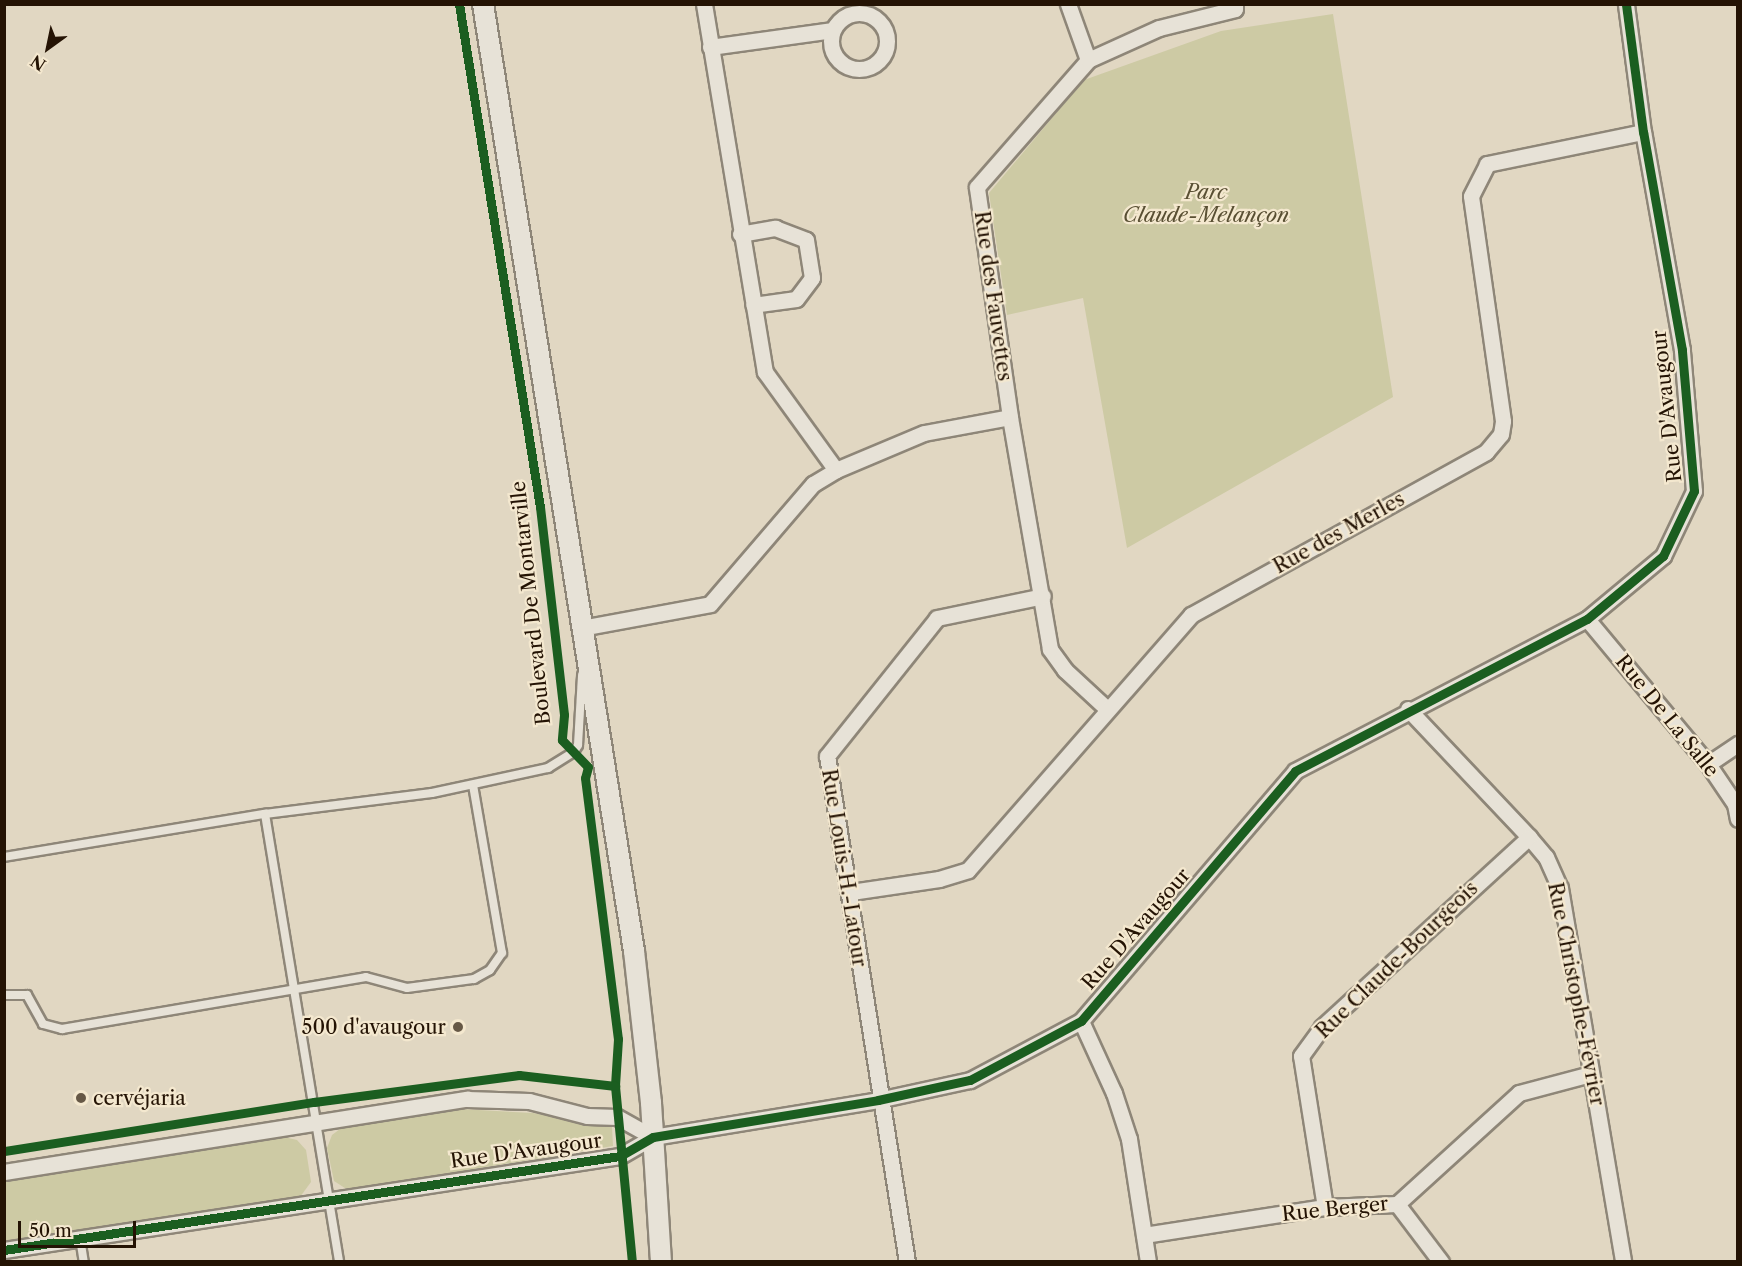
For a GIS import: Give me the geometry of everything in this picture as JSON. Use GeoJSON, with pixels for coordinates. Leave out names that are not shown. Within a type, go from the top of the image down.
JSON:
{"type":"FeatureCollection","features":[{"type":"Feature","properties":{"kind":"street","name":"Boulevard De Montarville"},"geometry":{"type":"LineString","coordinates":[[483,4],[634,951],[653,1137],[661,1262]]}},
{"type":"Feature","properties":{"kind":"street"},"geometry":{"type":"LineString","coordinates":[[704,4],[740,234],[765,372],[836,470]]}},
{"type":"Feature","properties":{"kind":"street"},"geometry":{"type":"LineString","coordinates":[[1068,4],[1088,60]]}},
{"type":"Feature","properties":{"kind":"street","name":"Rue des Fauvettes"},"geometry":{"type":"LineString","coordinates":[[1106,708],[1065,670],[1050,649],[1010,417],[977,187],[1088,60],[1159,28],[1235,9],[1235,4]]}},
{"type":"Feature","properties":{"kind":"street","name":"Rue D'Avaugour"},"geometry":{"type":"LineString","coordinates":[[4,1250],[620,1155],[653,1137],[878,1100],[970,1080],[1081,1021],[1295,771],[1408,709],[1587,619],[1663,556],[1694,491],[1682,350],[1643,132],[1626,4]]}},
{"type":"Feature","properties":{"kind":"street"},"geometry":{"type":"LineString","coordinates":[[710,47],[833,30]]}},
{"type":"Feature","properties":{"kind":"street","name":"Rue des Merles"},"geometry":{"type":"LineString","coordinates":[[851,892],[939,879],[968,870],[1106,708],[1191,615],[1486,452],[1501,434],[1503,421],[1471,196],[1487,164],[1643,132]]}},
{"type":"Feature","properties":{"kind":"street"},"geometry":{"type":"LineString","coordinates":[[740,234],[776,228],[806,240],[812,278],[796,299],[753,304]]}},
{"type":"Feature","properties":{"kind":"street"},"geometry":{"type":"LineString","coordinates":[[581,628],[710,604],[813,484],[836,470],[924,433],[1010,417]]}},
{"type":"Feature","properties":{"kind":"street","name":"Rue Louis-H.-Latour"},"geometry":{"type":"LineString","coordinates":[[907,1262],[878,1100],[851,892],[827,756],[937,618],[1042,596]]}},
{"type":"Feature","properties":{"kind":"street","name":"Rue De La Salle"},"geometry":{"type":"LineString","coordinates":[[1587,619],[1708,764],[1735,804],[1737,819]]}},
{"type":"Feature","properties":{"kind":"street","name":"Rue Christophe-Février"},"geometry":{"type":"LineString","coordinates":[[1408,709],[1546,857],[1560,888],[1623,1262]]}},
{"type":"Feature","properties":{"kind":"street"},"geometry":{"type":"LineString","coordinates":[[1708,764],[1737,744]]}},
{"type":"Feature","properties":{"kind":"street","name":"Rue Claude-Bourgeois"},"geometry":{"type":"LineString","coordinates":[[1325,1207],[1301,1056],[1322,1027],[1529,837]]}},
{"type":"Feature","properties":{"kind":"street"},"geometry":{"type":"LineString","coordinates":[[1081,1021],[1114,1093],[1129,1139],[1148,1262]]}},
{"type":"Feature","properties":{"kind":"street","name":"Rue Berger"},"geometry":{"type":"LineString","coordinates":[[1144,1235],[1325,1207],[1397,1204],[1519,1093],[1592,1074]]}},
{"type":"Feature","properties":{"kind":"street","name":"Rue D'Avaugour"},"geometry":{"type":"LineString","coordinates":[[4,1172],[318,1125],[467,1099],[496,1098],[529,1101],[586,1116],[617,1117],[653,1137]]}},
{"type":"Feature","properties":{"kind":"street"},"geometry":{"type":"LineString","coordinates":[[1397,1204],[1441,1262]]}},
{"type":"Feature","properties":{"kind":"lane"},"geometry":{"type":"LineString","coordinates":[[4,857],[266,814],[474,784],[548,768],[574,752],[580,736],[585,653]]}},
{"type":"Feature","properties":{"kind":"lane"},"geometry":{"type":"LineString","coordinates":[[4,995],[27,995],[43,1024],[55,1029],[373,977],[407,988],[474,979],[497,962],[502,953],[474,784]]}},
{"type":"Feature","properties":{"kind":"lane"},"geometry":{"type":"LineString","coordinates":[[266,814],[339,1262]]}},
{"type":"Feature","properties":{"kind":"lane"},"geometry":{"type":"LineString","coordinates":[[80,1238],[84,1262]]}},
{"type":"Feature","properties":{"kind":"green space","name":"Parc Claude-Melançon"},"geometry":{"type":"Polygon","coordinates":[[[1333,14],[1393,397],[1127,548],[1083,298],[1007,315],[989,193],[1084,80],[1221,31],[1333,14]]]}},
{"type":"Feature","properties":{"kind":"green space"},"geometry":{"type":"Polygon","coordinates":[[[460,1109],[533,1113],[612,1127],[613,1146],[348,1190],[334,1181],[327,1148],[332,1135],[344,1126],[460,1109]]]}},
{"type":"Feature","properties":{"kind":"green space"},"geometry":{"type":"Polygon","coordinates":[[[284,1137],[297,1140],[306,1150],[311,1182],[300,1197],[5,1246],[5,1182],[284,1137]]]}},
{"type":"Feature","properties":{"kind":"cycle path"},"geometry":{"type":"LineString","coordinates":[[459,4],[540,507],[564,715],[562,740],[588,767],[585,778],[618,1039],[615,1086],[632,1262]]}},
{"type":"Feature","properties":{"kind":"cycle path"},"geometry":{"type":"LineString","coordinates":[[4,1250],[620,1156],[653,1137],[878,1100],[970,1080],[1081,1021],[1295,771],[1587,619],[1663,556],[1694,491],[1682,350],[1643,132],[1626,4]]}},
{"type":"Feature","properties":{"kind":"cycle path"},"geometry":{"type":"LineString","coordinates":[[4,1151],[314,1102],[519,1075],[615,1086]]}},
{"type":"Feature","properties":{"kind":"place","name":"500 d'avaugour"},"geometry":{"type":"Point","coordinates":[458,1027]}},
{"type":"Feature","properties":{"kind":"place","name":"cervéjaria"},"geometry":{"type":"Point","coordinates":[81,1098]}}]}
